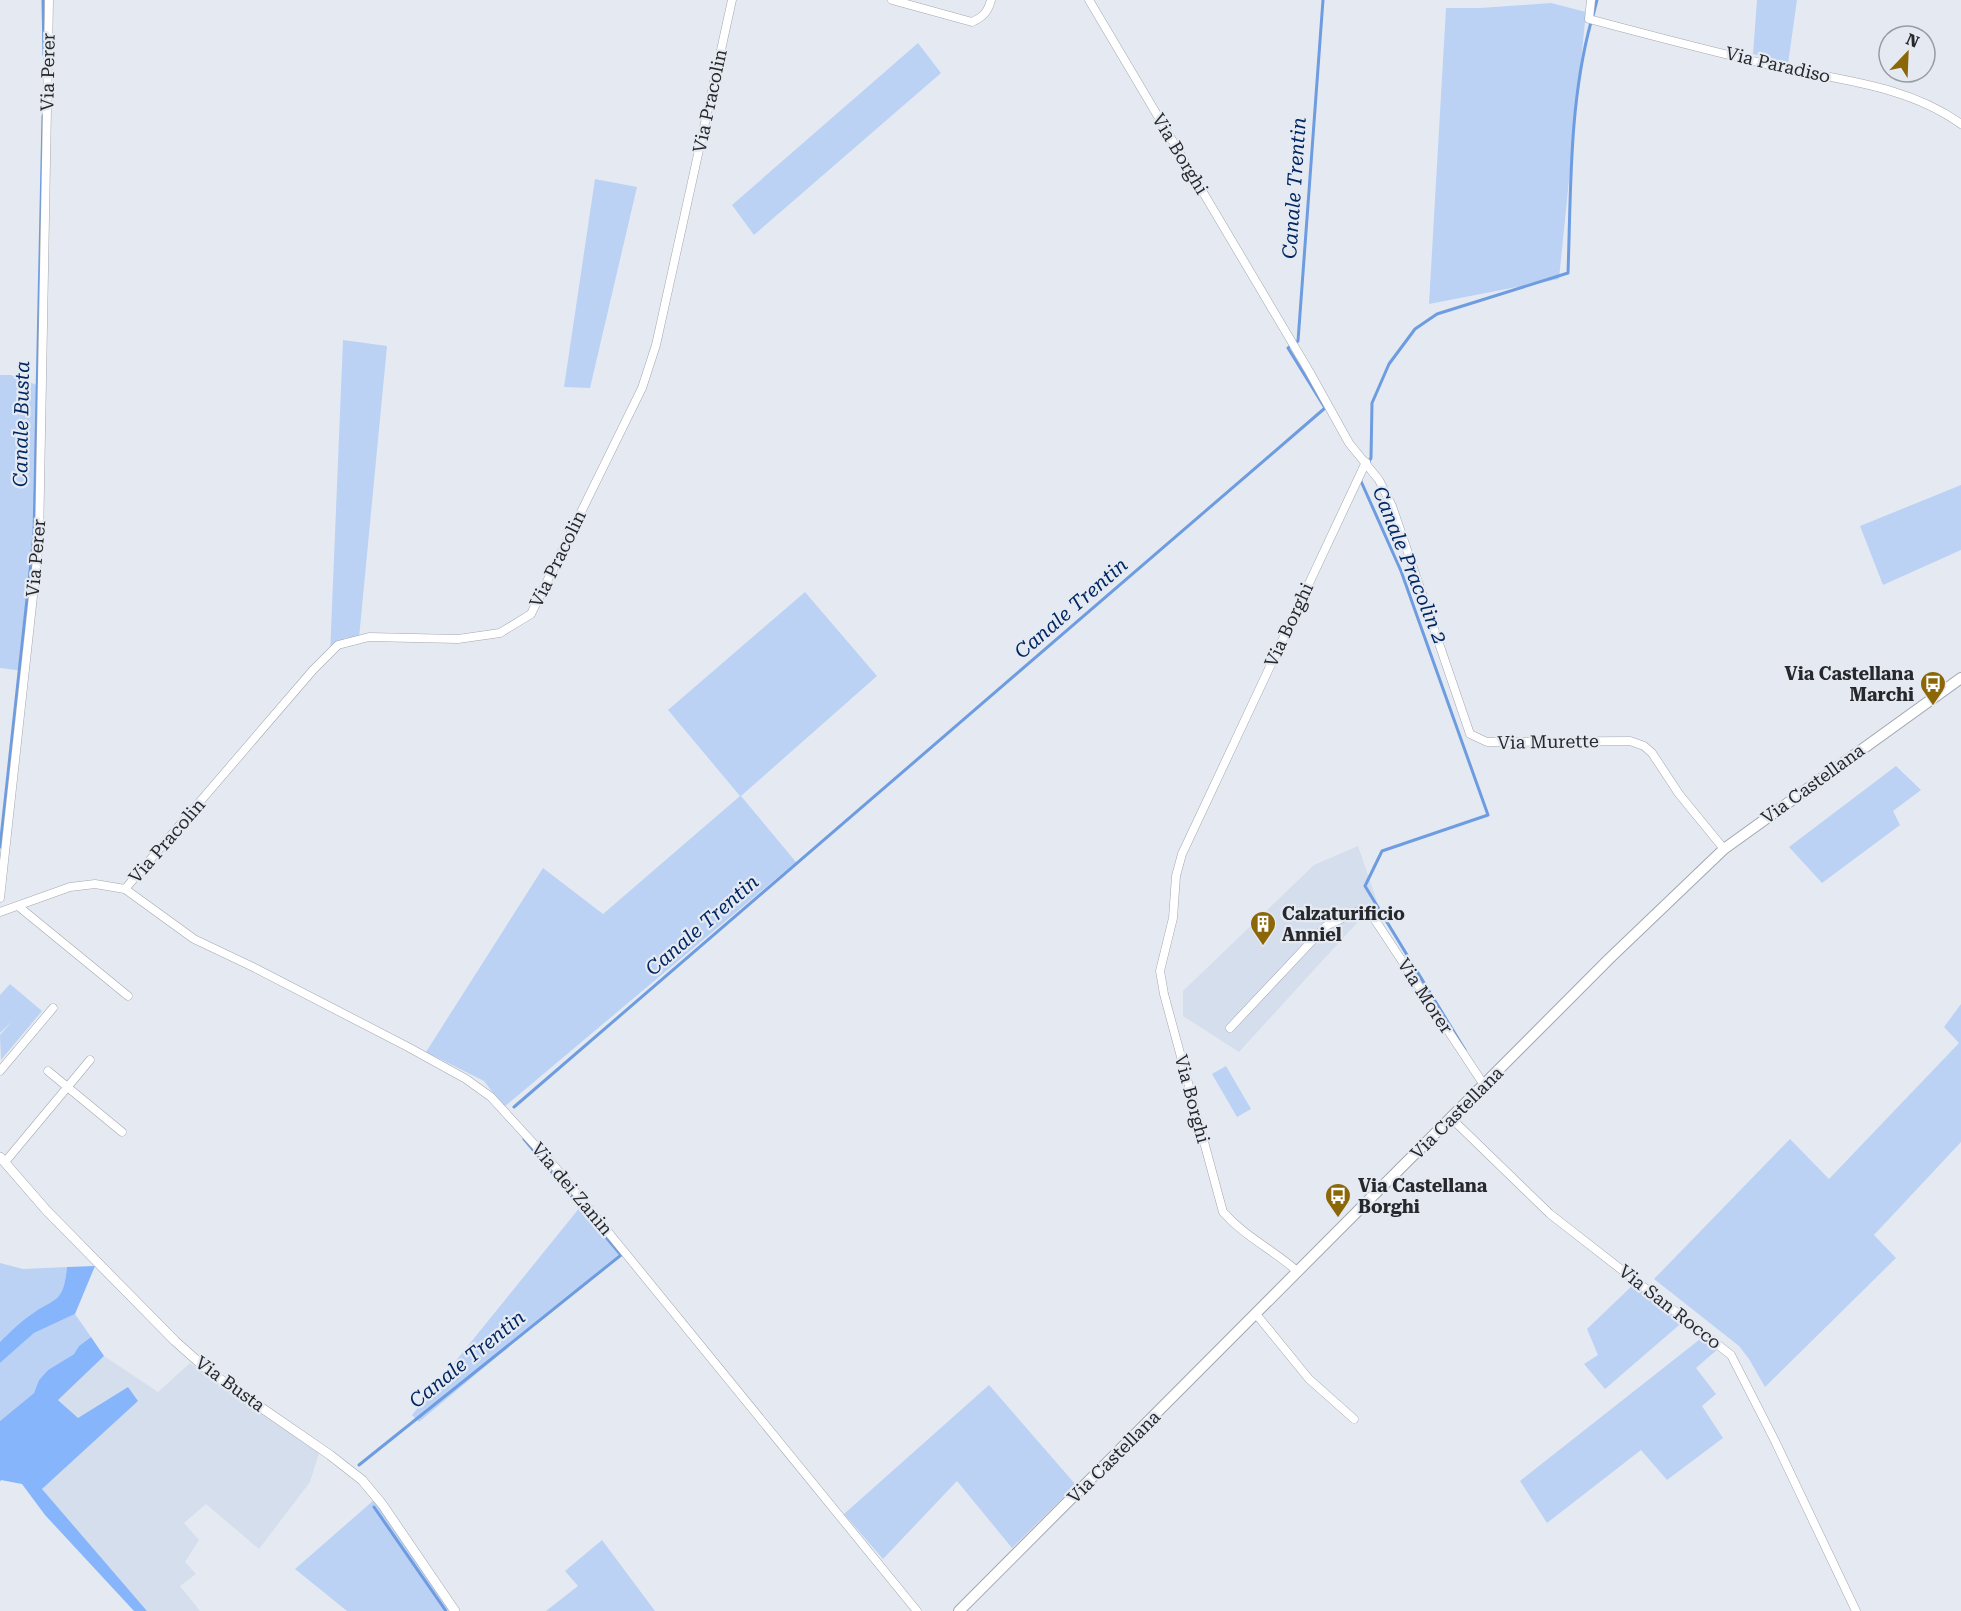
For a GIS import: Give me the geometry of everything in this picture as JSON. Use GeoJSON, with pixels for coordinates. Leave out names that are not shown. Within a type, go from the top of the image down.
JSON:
{"type":"FeatureCollection","features":[{"type":"Feature","properties":{"kind":"main road","name":"Via Castellana"},"geometry":{"type":"LineString","coordinates":[[959,1611],[1610,958],[1724,849],[1960,680]]}},
{"type":"Feature","properties":{"kind":"street","name":"Via Perer"},"geometry":{"type":"LineString","coordinates":[[0,898],[39,541],[49,0]]}},
{"type":"Feature","properties":{"kind":"street","name":"Via Pracolin"},"geometry":{"type":"LineString","coordinates":[[0,912],[39,896],[70,887],[95,884],[125,889],[313,670],[338,645],[369,637],[458,639],[500,633],[531,614],[642,388],[656,345],[732,0]]}},
{"type":"Feature","properties":{"kind":"street"},"geometry":{"type":"LineString","coordinates":[[892,0],[972,22],[981,18],[988,10],[991,0]]}},
{"type":"Feature","properties":{"kind":"street","name":"Via Borghi"},"geometry":{"type":"LineString","coordinates":[[1089,0],[1349,442],[1366,462],[1182,854],[1176,876],[1173,918],[1160,971],[1164,994],[1223,1212],[1236,1227],[1298,1272]]}},
{"type":"Feature","properties":{"kind":"street","name":"Via Paradiso"},"geometry":{"type":"LineString","coordinates":[[1591,0],[1589,19],[1769,65],[1905,94],[1931,104],[1961,124]]}},
{"type":"Feature","properties":{"kind":"street","name":"Via Murette"},"geometry":{"type":"LineString","coordinates":[[1366,462],[1379,480],[1392,506],[1470,734],[1487,742],[1630,741],[1644,746],[1652,753],[1679,794],[1724,849]]}},
{"type":"Feature","properties":{"kind":"street","name":"Via dei Zanin"},"geometry":{"type":"LineString","coordinates":[[125,889],[194,939],[254,967],[408,1047],[466,1079],[491,1097],[556,1168],[917,1611]]}},
{"type":"Feature","properties":{"kind":"street"},"geometry":{"type":"LineString","coordinates":[[18,906],[128,996]]}},
{"type":"Feature","properties":{"kind":"street","name":"Via Morer"},"geometry":{"type":"LineString","coordinates":[[1230,1028],[1326,926],[1358,911],[1370,914],[1377,923],[1484,1085]]}},
{"type":"Feature","properties":{"kind":"street"},"geometry":{"type":"LineString","coordinates":[[0,1071],[53,1008]]}},
{"type":"Feature","properties":{"kind":"street"},"geometry":{"type":"LineString","coordinates":[[2,1159],[90,1059]]}},
{"type":"Feature","properties":{"kind":"street"},"geometry":{"type":"LineString","coordinates":[[48,1071],[122,1132]]}},
{"type":"Feature","properties":{"kind":"street","name":"Via San Rocco"},"geometry":{"type":"LineString","coordinates":[[1451,1118],[1550,1214],[1731,1355],[1856,1611]]}},
{"type":"Feature","properties":{"kind":"street","name":"Via Busta"},"geometry":{"type":"LineString","coordinates":[[2,1159],[46,1211],[211,1373],[330,1455],[362,1480],[382,1504],[455,1611]]}},
{"type":"Feature","properties":{"kind":"street"},"geometry":{"type":"LineString","coordinates":[[1256,1314],[1310,1379],[1353,1419]]}},
{"type":"Feature","properties":{"kind":"shaded area"},"geometry":{"type":"Polygon","coordinates":[[[1757,0],[1797,0],[1788,64],[1753,54],[1757,0]]]}},
{"type":"Feature","properties":{"kind":"shaded area"},"geometry":{"type":"Polygon","coordinates":[[[1551,3],[1586,12],[1559,279],[1429,304],[1446,8],[1551,3]]]}},
{"type":"Feature","properties":{"kind":"shaded area"},"geometry":{"type":"Polygon","coordinates":[[[918,43],[941,73],[754,235],[732,205],[918,43]]]}},
{"type":"Feature","properties":{"kind":"shaded area"},"geometry":{"type":"Polygon","coordinates":[[[595,179],[637,187],[590,388],[564,387],[595,179]]]}},
{"type":"Feature","properties":{"kind":"shaded area"},"geometry":{"type":"Polygon","coordinates":[[[343,340],[387,346],[359,638],[345,638],[330,655],[343,340]]]}},
{"type":"Feature","properties":{"kind":"shaded area"},"geometry":{"type":"Polygon","coordinates":[[[0,375],[11,375],[42,387],[40,484],[24,671],[0,668],[0,375]]]}},
{"type":"Feature","properties":{"kind":"shaded area"},"geometry":{"type":"Polygon","coordinates":[[[1961,485],[1961,550],[1883,585],[1860,526],[1961,485]]]}},
{"type":"Feature","properties":{"kind":"shaded area"},"geometry":{"type":"Polygon","coordinates":[[[805,592],[877,676],[741,796],[796,862],[504,1107],[484,1081],[426,1052],[543,868],[603,914],[740,796],[668,710],[805,592]]]}},
{"type":"Feature","properties":{"kind":"shaded area"},"geometry":{"type":"Polygon","coordinates":[[[1896,766],[1921,790],[1893,811],[1900,825],[1822,883],[1789,847],[1896,766]]]}},
{"type":"Feature","properties":{"kind":"shaded area"},"geometry":{"type":"Polygon","coordinates":[[[1358,846],[1377,901],[1239,1052],[1183,1016],[1183,991],[1314,865],[1358,846]]]}},
{"type":"Feature","properties":{"kind":"shaded area"},"geometry":{"type":"Polygon","coordinates":[[[10,984],[42,1011],[1,1060],[0,1035],[12,1021],[0,1033],[0,995],[10,984]]]}},
{"type":"Feature","properties":{"kind":"shaded area"},"geometry":{"type":"Polygon","coordinates":[[[1961,1004],[1961,1142],[1874,1235],[1896,1258],[1765,1387],[1739,1346],[1654,1279],[1790,1139],[1829,1179],[1959,1043],[1944,1027],[1961,1004]]]}},
{"type":"Feature","properties":{"kind":"shaded area"},"geometry":{"type":"Polygon","coordinates":[[[1226,1066],[1251,1109],[1237,1117],[1212,1074],[1226,1066]]]}},
{"type":"Feature","properties":{"kind":"shaded area"},"geometry":{"type":"Polygon","coordinates":[[[585,1201],[624,1250],[419,1422],[412,1415],[585,1201]]]}},
{"type":"Feature","properties":{"kind":"shaded area"},"geometry":{"type":"Polygon","coordinates":[[[0,1263],[23,1269],[67,1267],[63,1288],[57,1298],[25,1319],[0,1342],[0,1263]]]}},
{"type":"Feature","properties":{"kind":"shaded area"},"geometry":{"type":"Polygon","coordinates":[[[95,1266],[75,1314],[34,1333],[0,1363],[0,1342],[25,1319],[57,1298],[63,1288],[67,1267],[95,1266]]]}},
{"type":"Feature","properties":{"kind":"shaded area"},"geometry":{"type":"Polygon","coordinates":[[[1636,1282],[1685,1320],[1605,1389],[1584,1364],[1598,1355],[1587,1329],[1636,1282]]]}},
{"type":"Feature","properties":{"kind":"shaded area"},"geometry":{"type":"Polygon","coordinates":[[[75,1314],[91,1337],[79,1346],[74,1354],[48,1370],[39,1380],[34,1393],[0,1421],[0,1363],[34,1333],[75,1314]]]}},
{"type":"Feature","properties":{"kind":"shaded area"},"geometry":{"type":"Polygon","coordinates":[[[1704,1336],[1719,1348],[1696,1368],[1716,1394],[1702,1406],[1723,1438],[1667,1480],[1641,1450],[1547,1523],[1520,1481],[1704,1336]]]}},
{"type":"Feature","properties":{"kind":"shaded area"},"geometry":{"type":"Polygon","coordinates":[[[91,1337],[104,1356],[58,1400],[78,1418],[128,1387],[138,1401],[42,1489],[147,1611],[134,1611],[45,1515],[22,1484],[1,1480],[0,1482],[0,1421],[34,1393],[39,1380],[48,1370],[74,1354],[79,1346],[91,1337]]]}},
{"type":"Feature","properties":{"kind":"shaded area"},"geometry":{"type":"Polygon","coordinates":[[[104,1356],[158,1392],[190,1363],[225,1390],[319,1453],[310,1482],[259,1549],[206,1504],[184,1523],[199,1540],[185,1562],[196,1574],[180,1586],[200,1611],[147,1611],[42,1489],[138,1401],[128,1387],[78,1419],[58,1399],[104,1356]]]}},
{"type":"Feature","properties":{"kind":"shaded area"},"geometry":{"type":"Polygon","coordinates":[[[989,1385],[1076,1485],[1012,1548],[957,1481],[883,1559],[844,1514],[989,1385]]]}},
{"type":"Feature","properties":{"kind":"shaded area"},"geometry":{"type":"Polygon","coordinates":[[[374,1500],[448,1609],[447,1611],[347,1611],[295,1569],[374,1500]]]}},
{"type":"Feature","properties":{"kind":"shaded area"},"geometry":{"type":"Polygon","coordinates":[[[602,1540],[655,1611],[546,1611],[578,1586],[565,1571],[602,1540]]]}},
{"type":"Feature","properties":{"kind":"waterway","name":"Canale Busta"},"geometry":{"type":"LineString","coordinates":[[43,0],[44,55]]}},
{"type":"Feature","properties":{"kind":"waterway","name":"Canale Trentin"},"geometry":{"type":"LineString","coordinates":[[514,1107],[1325,408],[1288,348],[1298,341],[1323,0]]}},
{"type":"Feature","properties":{"kind":"waterway","name":"Canale Pracolin 2"},"geometry":{"type":"LineString","coordinates":[[1593,16],[1597,0]]}},
{"type":"Feature","properties":{"kind":"waterway","name":"Canale Pracolin 2"},"geometry":{"type":"LineString","coordinates":[[1368,463],[1371,458],[1372,403],[1389,364],[1415,329],[1437,314],[1568,273],[1575,115],[1591,22]]}},
{"type":"Feature","properties":{"kind":"waterway","name":"Canale Busta"},"geometry":{"type":"LineString","coordinates":[[0,847],[34,535],[43,116]]}},
{"type":"Feature","properties":{"kind":"waterway","name":"Canale Pracolin 2"},"geometry":{"type":"LineString","coordinates":[[1360,479],[1401,571],[1488,815],[1382,851],[1365,886],[1465,1050]]}},
{"type":"Feature","properties":{"kind":"waterway","name":"Canale Trentin"},"geometry":{"type":"LineString","coordinates":[[359,1465],[621,1255],[524,1139]]}},
{"type":"Feature","properties":{"kind":"waterway","name":"Canale Trentin"},"geometry":{"type":"LineString","coordinates":[[374,1507],[446,1611]]}},
{"type":"Feature","properties":{"kind":"place","name":"Via Castellana Marchi"},"geometry":{"type":"Point","coordinates":[1933,707]}},
{"type":"Feature","properties":{"kind":"place","name":"Calzaturificio Anniel"},"geometry":{"type":"Point","coordinates":[1263,947]}},
{"type":"Feature","properties":{"kind":"place","name":"Via Castellana Borghi"},"geometry":{"type":"Point","coordinates":[1338,1219]}}]}
